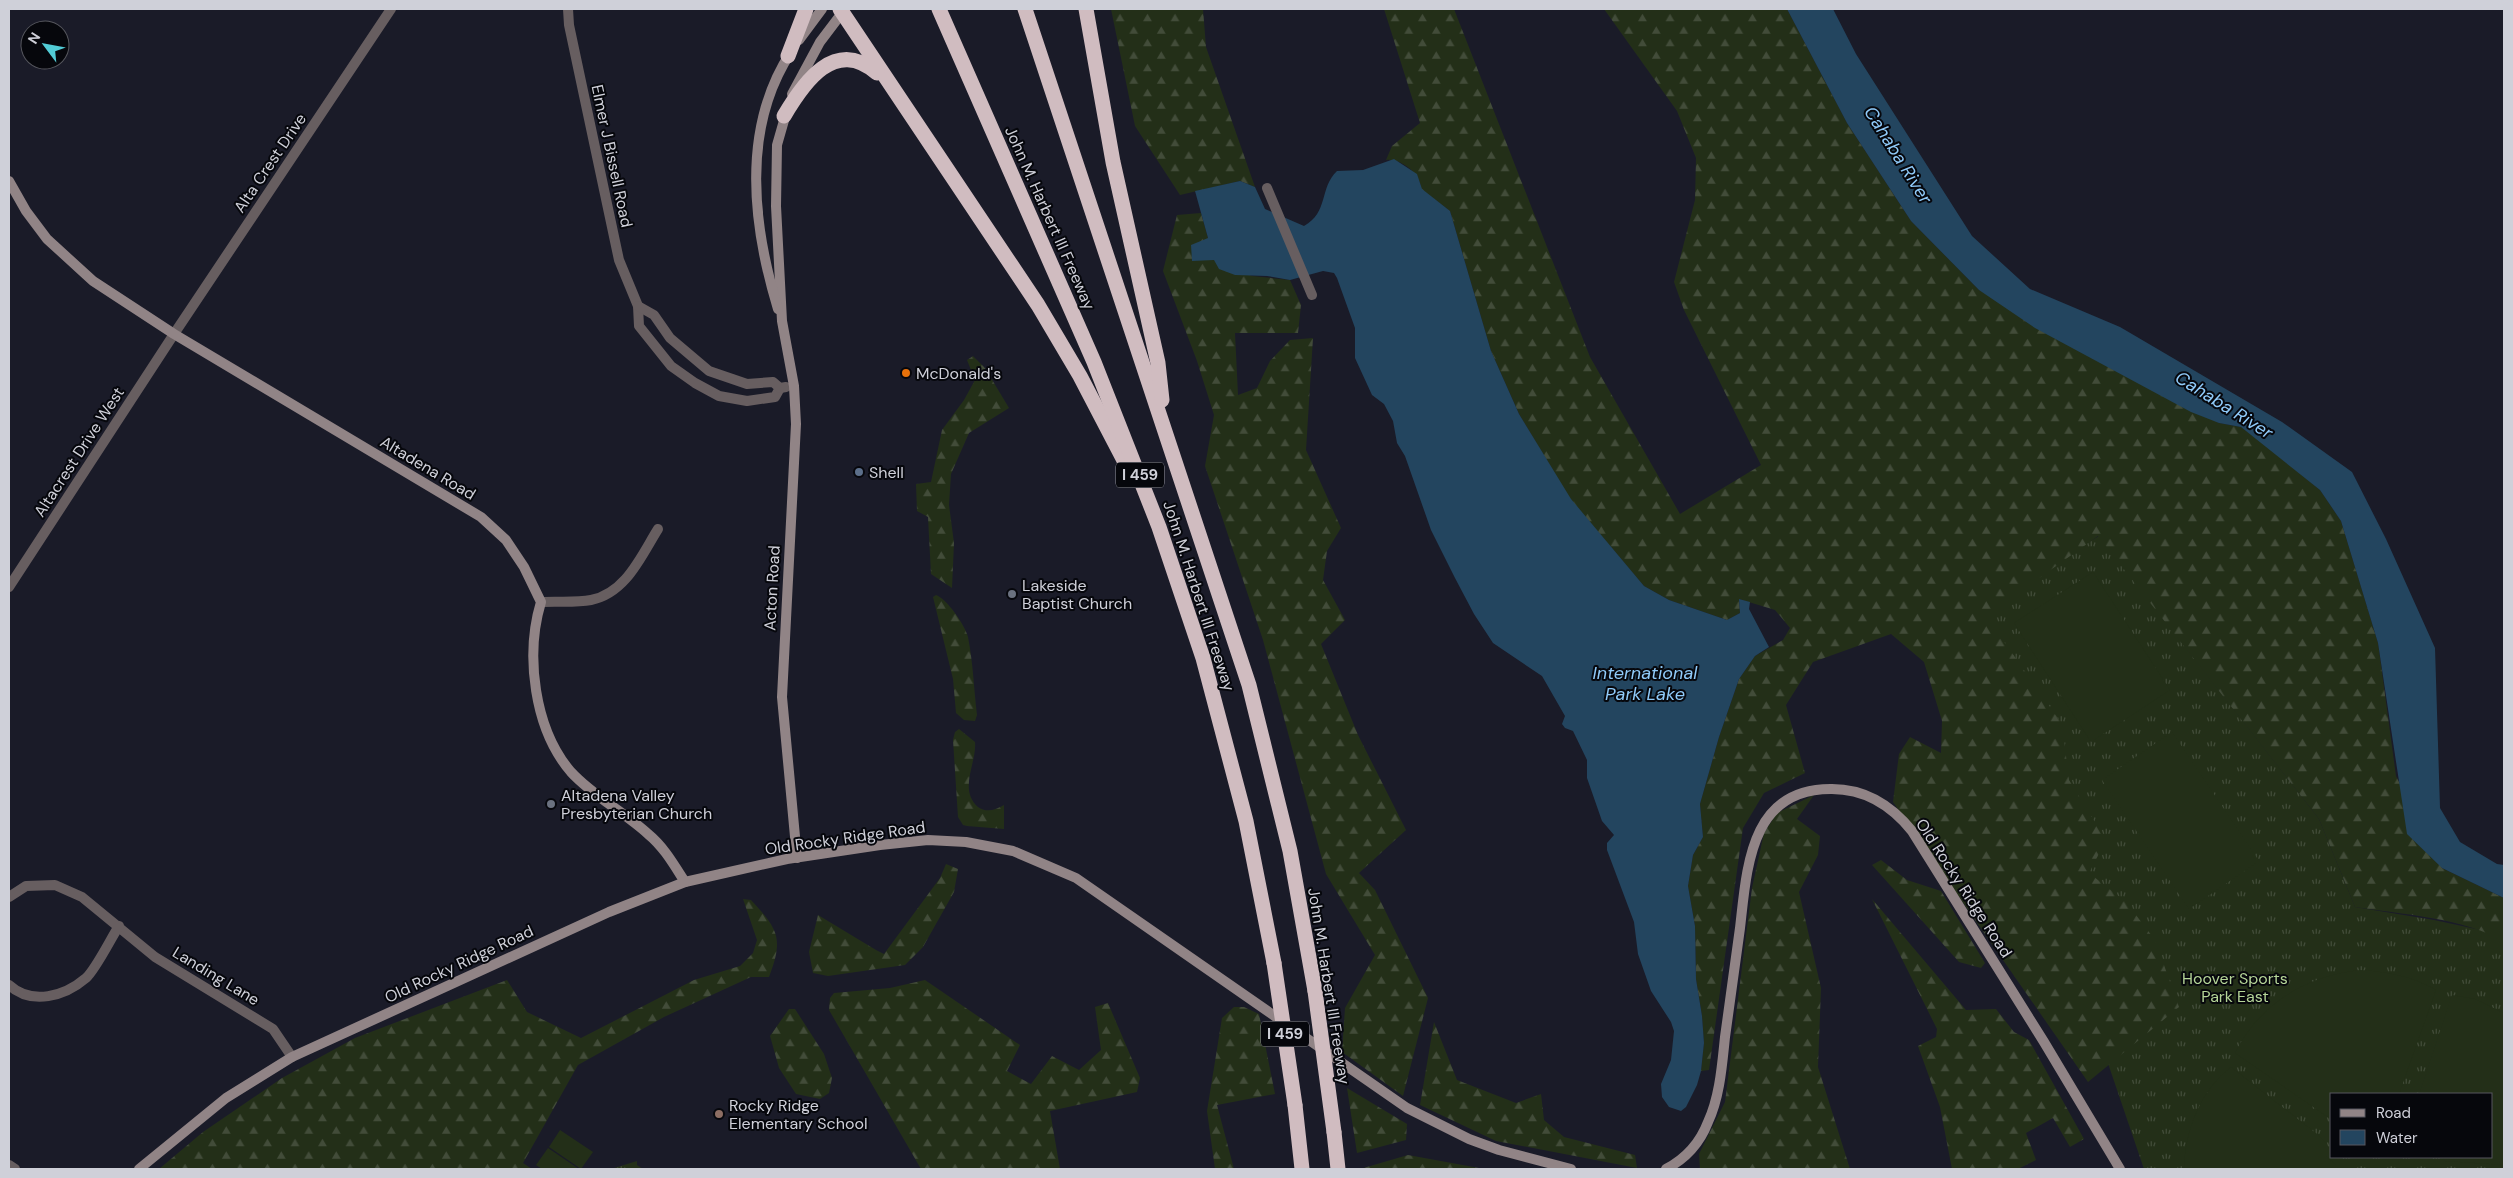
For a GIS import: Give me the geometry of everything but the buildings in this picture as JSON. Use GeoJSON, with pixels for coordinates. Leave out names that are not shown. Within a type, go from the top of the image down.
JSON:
{"type":"FeatureCollection","features":[{"type":"Feature","properties":{"kind":"highway"},"geometry":{"type":"LineString","coordinates":[[788,56],[806,9]]}},
{"type":"Feature","properties":{"kind":"highway","name":"John M. Harbert III Freeway"},"geometry":{"type":"LineString","coordinates":[[939,9],[1094,362],[1159,527],[1203,658],[1239,792],[1274,963],[1295,1105],[1302,1169]]}},
{"type":"Feature","properties":{"kind":"highway","name":"John M. Harbert III Freeway"},"geometry":{"type":"LineString","coordinates":[[1025,9],[1249,685],[1290,851],[1315,991],[1338,1169]]}},
{"type":"Feature","properties":{"kind":"highway"},"geometry":{"type":"LineString","coordinates":[[1086,9],[1113,162],[1158,363],[1165,429]]}},
{"type":"Feature","properties":{"kind":"highway"},"geometry":{"type":"LineString","coordinates":[[842,10],[1038,305],[1080,376],[1159,527]]}},
{"type":"Feature","properties":{"kind":"highway"},"geometry":{"type":"LineString","coordinates":[[784,116],[799,91],[818,70],[839,61],[863,62],[890,84]]}},
{"type":"Feature","properties":{"kind":"street","name":"Alta Crest Drive"},"geometry":{"type":"LineString","coordinates":[[174,334],[391,9]]}},
{"type":"Feature","properties":{"kind":"street","name":"Elmer J Bissell Road"},"geometry":{"type":"LineString","coordinates":[[568,9],[569,24],[619,260],[638,306],[639,326],[672,366],[694,383],[719,396],[747,401],[775,397],[780,388]]}},
{"type":"Feature","properties":{"kind":"street","name":"Acton Road"},"geometry":{"type":"LineString","coordinates":[[797,858],[782,696],[796,424],[794,386],[782,321],[765,267],[756,180],[757,156],[767,107],[788,56],[822,9]]}},
{"type":"Feature","properties":{"kind":"street","name":"Acton Road"},"geometry":{"type":"LineString","coordinates":[[782,321],[775,174],[778,145],[784,116],[804,68],[842,10]]}},
{"type":"Feature","properties":{"kind":"street","name":"Altadena Road"},"geometry":{"type":"LineString","coordinates":[[9,181],[31,218],[47,239],[93,281],[174,334],[481,517],[506,540],[524,567],[541,602]]}},
{"type":"Feature","properties":{"kind":"street"},"geometry":{"type":"LineString","coordinates":[[1266,188],[1312,294]]}},
{"type":"Feature","properties":{"kind":"street","name":"Elmer J Bissell Road"},"geometry":{"type":"LineString","coordinates":[[638,306],[654,315],[670,338],[709,371],[747,384],[773,382],[780,388],[794,386]]}},
{"type":"Feature","properties":{"kind":"street","name":"Altacrest Drive West"},"geometry":{"type":"LineString","coordinates":[[9,587],[174,334]]}},
{"type":"Feature","properties":{"kind":"street"},"geometry":{"type":"LineString","coordinates":[[658,529],[627,579],[616,588],[592,600],[541,602],[537,616],[534,672],[539,708],[548,734],[571,772],[593,792],[650,835],[668,856],[685,882]]}},
{"type":"Feature","properties":{"kind":"street","name":"Old Rocky Ridge Road"},"geometry":{"type":"LineString","coordinates":[[1666,1169],[1680,1161],[1696,1144],[1709,1122],[1714,1107],[1722,1062],[1746,877],[1757,836],[1766,819],[1781,803],[1798,793],[1833,789],[1860,792],[1878,800],[1894,812],[1912,831],[2049,1050],[2120,1169]]}},
{"type":"Feature","properties":{"kind":"street","name":"Old Rocky Ridge Road"},"geometry":{"type":"LineString","coordinates":[[139,1169],[226,1098],[292,1057],[593,920],[685,882],[797,858],[880,845],[928,840],[994,846],[1038,860],[1076,878],[1407,1108],[1446,1129],[1484,1145],[1571,1169]]}},
{"type":"Feature","properties":{"kind":"street","name":"Landing Lane"},"geometry":{"type":"LineString","coordinates":[[9,896],[26,886],[55,885],[82,896],[155,957],[273,1029],[292,1057]]}},
{"type":"Feature","properties":{"kind":"street"},"geometry":{"type":"LineString","coordinates":[[9,985],[37,998],[61,994],[87,977],[120,926]]}},
{"type":"Feature","properties":{"kind":"street"},"geometry":{"type":"LineString","coordinates":[[9,1164],[15,1169]]}},
{"type":"Feature","properties":{"kind":"green space"},"geometry":{"type":"Polygon","coordinates":[[[1111,9],[1203,9],[1206,47],[1255,187],[1240,181],[1180,195],[1135,126],[1111,9]]]}},
{"type":"Feature","properties":{"kind":"green space"},"geometry":{"type":"Polygon","coordinates":[[[1384,9],[1454,9],[1590,357],[1680,514],[1761,465],[1684,310],[1674,282],[1695,200],[1696,158],[1677,111],[1604,9],[1787,9],[1847,123],[1911,221],[1979,290],[2219,423],[2241,427],[2320,490],[2341,521],[2378,643],[2396,776],[2442,868],[2504,898],[2504,942],[2471,927],[2452,922],[2355,907],[2319,819],[2098,536],[1986,616],[2062,724],[2069,780],[2106,840],[2089,873],[2126,902],[2155,940],[2179,1007],[2088,1082],[1893,802],[1899,754],[1910,737],[1941,753],[1942,721],[1924,662],[1891,634],[1813,662],[1786,705],[1805,773],[1764,793],[1743,828],[1709,1070],[1701,1071],[1704,1043],[1696,979],[1695,926],[1688,886],[1693,855],[1703,837],[1700,804],[1719,737],[1739,679],[1755,656],[1783,640],[1790,628],[1775,610],[1739,599],[1740,613],[1727,620],[1669,600],[1644,586],[1570,499],[1519,414],[1491,351],[1450,211],[1421,189],[1418,178],[1404,164],[1386,160],[1392,146],[1420,123],[1384,9]]]}},
{"type":"Feature","properties":{"kind":"green space"},"geometry":{"type":"Polygon","coordinates":[[[1201,213],[1214,260],[1252,276],[1290,280],[1301,305],[1298,333],[1235,333],[1238,395],[1257,388],[1270,361],[1290,340],[1313,338],[1306,450],[1341,528],[1327,551],[1323,580],[1345,620],[1321,644],[1358,735],[1406,830],[1359,873],[1375,890],[1428,998],[1403,1096],[1342,1052],[1345,1008],[1375,955],[1326,874],[1263,640],[1205,466],[1214,415],[1197,361],[1163,271],[1177,215],[1201,213]]]}},
{"type":"Feature","properties":{"kind":"green space"},"geometry":{"type":"Polygon","coordinates":[[[973,356],[985,368],[1009,408],[969,433],[951,474],[949,505],[954,543],[952,588],[931,574],[928,517],[917,511],[916,484],[931,482],[942,430],[964,400],[975,380],[967,360],[973,356]]]}},
{"type":"Feature","properties":{"kind":"green space","name":"Hoover Sports Park East"},"geometry":{"type":"Polygon","coordinates":[[[2099,536],[2319,819],[2355,907],[2434,920],[2504,935],[2504,1169],[2144,1169],[1957,620],[2099,536]]]}},
{"type":"Feature","properties":{"kind":"green space"},"geometry":{"type":"Polygon","coordinates":[[[2093,572],[2170,690],[2091,742],[2014,623],[2093,572]]]}},
{"type":"Feature","properties":{"kind":"green space"},"geometry":{"type":"Polygon","coordinates":[[[936,595],[955,613],[968,637],[977,715],[975,721],[964,720],[956,713],[953,679],[933,597],[936,595]]]}},
{"type":"Feature","properties":{"kind":"green space"},"geometry":{"type":"Polygon","coordinates":[[[959,729],[975,742],[969,784],[972,800],[978,807],[984,810],[1004,805],[1004,829],[963,825],[958,817],[953,740],[955,732],[959,729]]]}},
{"type":"Feature","properties":{"kind":"green space"},"geometry":{"type":"Polygon","coordinates":[[[2172,732],[2259,861],[2189,909],[2102,780],[2172,732]]]}},
{"type":"Feature","properties":{"kind":"green space"},"geometry":{"type":"Polygon","coordinates":[[[1814,795],[1797,819],[1820,836],[1818,855],[1799,892],[1821,988],[1818,1067],[1850,1169],[1700,1169],[1699,1154],[1725,1102],[1752,888],[1764,833],[1777,813],[1814,795]]]}},
{"type":"Feature","properties":{"kind":"green space"},"geometry":{"type":"Polygon","coordinates":[[[1881,860],[1907,880],[1941,891],[1985,963],[1981,968],[1959,962],[1872,865],[1881,860]]]}},
{"type":"Feature","properties":{"kind":"green space"},"geometry":{"type":"Polygon","coordinates":[[[946,864],[958,869],[954,892],[923,947],[905,965],[828,976],[813,973],[809,952],[818,915],[884,954],[940,878],[946,864]]]}},
{"type":"Feature","properties":{"kind":"green space"},"geometry":{"type":"Polygon","coordinates":[[[743,899],[751,900],[773,927],[776,935],[776,953],[769,977],[751,977],[664,1017],[578,1065],[523,1163],[532,1169],[159,1169],[203,1132],[282,1078],[355,1038],[507,980],[527,1012],[581,1038],[694,980],[740,966],[753,953],[757,940],[743,899]]]}},
{"type":"Feature","properties":{"kind":"green space"},"geometry":{"type":"Polygon","coordinates":[[[1872,899],[1966,1010],[1996,1009],[2014,1032],[2029,1040],[2084,1139],[2070,1147],[2053,1118],[2026,1133],[2036,1160],[2018,1169],[1952,1169],[1940,1107],[1918,1046],[1936,1037],[1937,1029],[1872,899]]]}},
{"type":"Feature","properties":{"kind":"green space"},"geometry":{"type":"Polygon","coordinates":[[[2360,970],[2380,972],[2418,981],[2436,990],[2399,1093],[2330,1093],[2330,1119],[2235,1053],[2245,1035],[2271,1006],[2303,986],[2321,978],[2360,970]]]}},
{"type":"Feature","properties":{"kind":"green space"},"geometry":{"type":"Polygon","coordinates":[[[925,980],[1020,1045],[1007,1071],[1031,1084],[1052,1056],[1079,1070],[1101,1050],[1095,1007],[1108,1003],[1140,1078],[1137,1092],[1050,1111],[1060,1169],[921,1169],[829,1010],[830,998],[834,993],[890,988],[925,980]]]}},
{"type":"Feature","properties":{"kind":"green space"},"geometry":{"type":"Polygon","coordinates":[[[2452,995],[2475,999],[2504,1013],[2504,1165],[2445,1161],[2442,1158],[2493,1158],[2493,1093],[2419,1093],[2452,995]]]}},
{"type":"Feature","properties":{"kind":"green space"},"geometry":{"type":"Polygon","coordinates":[[[1234,1007],[1244,1007],[1259,1014],[1275,1094],[1217,1105],[1234,1169],[1215,1169],[1207,1111],[1222,1018],[1234,1007]]]}},
{"type":"Feature","properties":{"kind":"green space"},"geometry":{"type":"Polygon","coordinates":[[[789,1009],[795,1009],[824,1054],[832,1078],[829,1093],[820,1099],[796,1094],[779,1068],[770,1036],[789,1009]]]}},
{"type":"Feature","properties":{"kind":"green space"},"geometry":{"type":"Polygon","coordinates":[[[1434,1022],[1457,1080],[1516,1103],[1541,1094],[1544,1120],[1564,1137],[1635,1155],[1637,1168],[1496,1141],[1420,1105],[1434,1022]]]}},
{"type":"Feature","properties":{"kind":"green space"},"geometry":{"type":"Polygon","coordinates":[[[2231,1067],[2317,1134],[2326,1143],[2326,1156],[2336,1165],[2336,1169],[2184,1169],[2187,1140],[2196,1113],[2211,1088],[2231,1067]]]}},
{"type":"Feature","properties":{"kind":"green space"},"geometry":{"type":"Polygon","coordinates":[[[1347,1088],[1407,1124],[1406,1140],[1357,1153],[1347,1088]]]}},
{"type":"Feature","properties":{"kind":"green space"},"geometry":{"type":"Polygon","coordinates":[[[560,1130],[593,1152],[581,1169],[549,1147],[560,1130]]]}},
{"type":"Feature","properties":{"kind":"green space"},"geometry":{"type":"Polygon","coordinates":[[[548,1148],[579,1169],[542,1169],[536,1165],[548,1148]]]}},
{"type":"Feature","properties":{"kind":"green space"},"geometry":{"type":"Polygon","coordinates":[[[1408,1155],[1479,1168],[1360,1169],[1408,1155]]]}},
{"type":"Feature","properties":{"kind":"green space"},"geometry":{"type":"Polygon","coordinates":[[[637,1161],[637,1165],[643,1169],[611,1169],[637,1161]]]}},
{"type":"Feature","properties":{"kind":"water","name":"Cahaba River"},"geometry":{"type":"Polygon","coordinates":[[[1787,9],[1833,9],[1856,54],[1972,236],[2030,289],[2120,327],[2282,422],[2352,472],[2386,539],[2435,648],[2440,808],[2460,842],[2497,864],[2504,865],[2504,898],[2442,868],[2407,834],[2378,643],[2341,521],[2320,490],[2241,427],[2219,423],[2191,412],[2035,328],[1979,290],[1911,221],[1847,123],[1787,9]]]}},
{"type":"Feature","properties":{"kind":"water","name":"International Park Lake"},"geometry":{"type":"Polygon","coordinates":[[[1394,159],[1417,174],[1422,189],[1450,211],[1491,351],[1519,414],[1571,499],[1644,586],[1669,600],[1727,620],[1740,613],[1739,599],[1750,602],[1749,609],[1769,647],[1755,656],[1739,679],[1719,737],[1700,804],[1703,837],[1693,855],[1688,886],[1695,926],[1696,979],[1704,1043],[1701,1071],[1697,1085],[1686,1107],[1681,1111],[1669,1107],[1662,1097],[1661,1084],[1671,1060],[1674,1031],[1671,1022],[1651,991],[1638,954],[1634,922],[1607,850],[1607,843],[1614,835],[1602,821],[1587,778],[1587,760],[1573,731],[1565,728],[1562,724],[1565,716],[1542,676],[1493,643],[1474,614],[1455,578],[1431,530],[1405,456],[1397,443],[1393,421],[1384,404],[1372,395],[1355,358],[1355,328],[1337,278],[1334,273],[1323,271],[1290,280],[1267,276],[1235,275],[1219,269],[1214,260],[1192,261],[1191,245],[1208,238],[1195,191],[1240,181],[1255,187],[1265,209],[1304,226],[1317,214],[1331,178],[1337,171],[1363,170],[1394,159]]]}},
{"type":"Feature","properties":{"kind":"place","name":"McDonald's"},"geometry":{"type":"Point","coordinates":[906,373]}},
{"type":"Feature","properties":{"kind":"place","name":"Shell"},"geometry":{"type":"Point","coordinates":[859,472]}},
{"type":"Feature","properties":{"kind":"place","name":"Lakeside Baptist Church"},"geometry":{"type":"Point","coordinates":[1012,594]}},
{"type":"Feature","properties":{"kind":"place","name":"Altadena Valley Presbyterian Church"},"geometry":{"type":"Point","coordinates":[551,804]}},
{"type":"Feature","properties":{"kind":"place","name":"Rocky Ridge Elementary School"},"geometry":{"type":"Point","coordinates":[719,1114]}}]}
